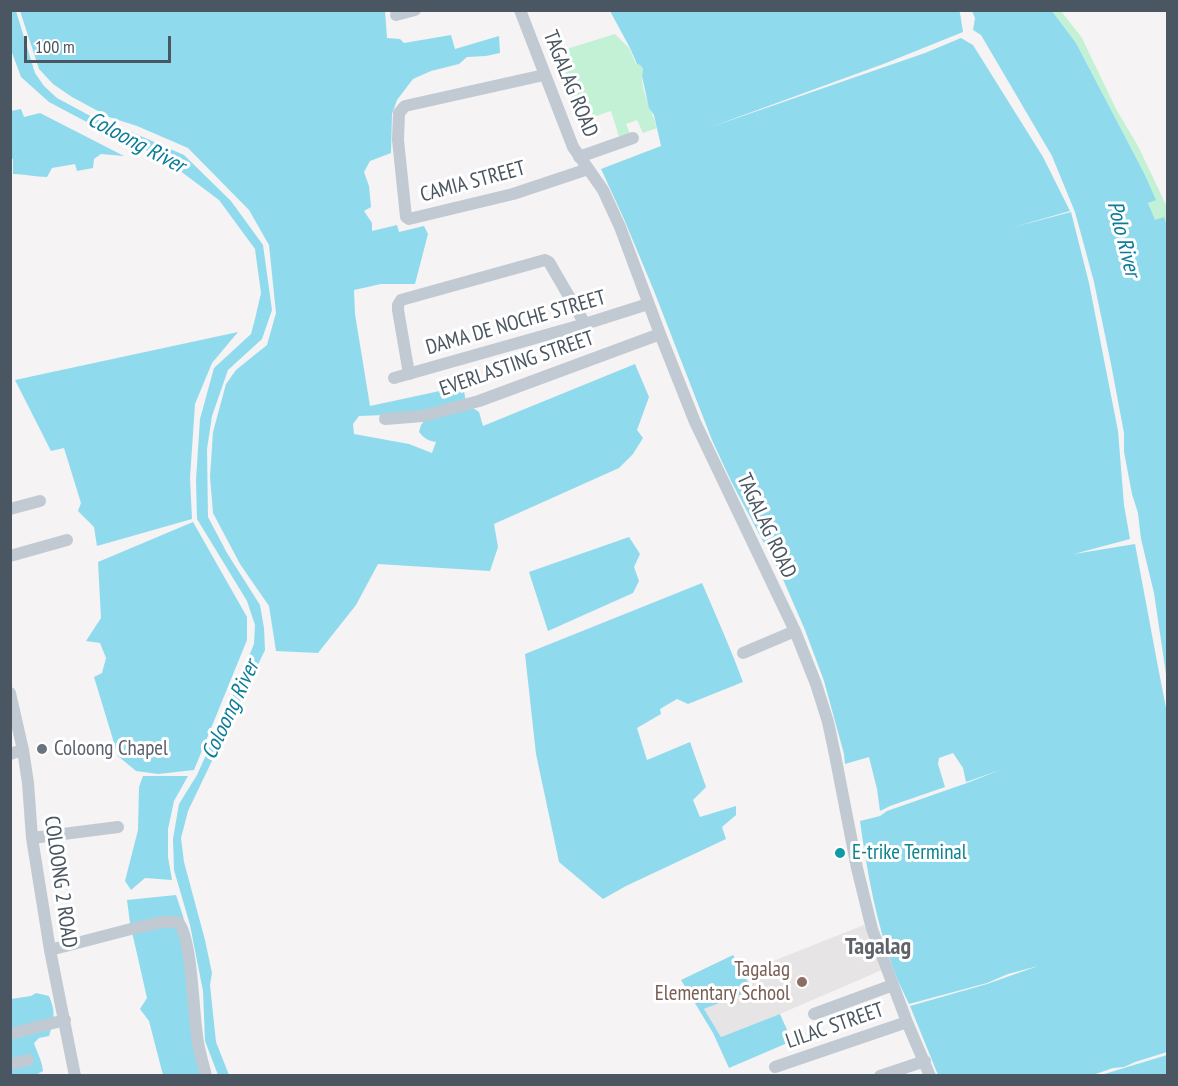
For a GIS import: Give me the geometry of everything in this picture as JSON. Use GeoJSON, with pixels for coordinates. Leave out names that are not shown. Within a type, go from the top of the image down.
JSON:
{"type":"FeatureCollection","features":[{"type":"Feature","properties":{"kind":"street"},"geometry":{"type":"LineString","coordinates":[[396,15],[415,10]]}},
{"type":"Feature","properties":{"kind":"street","name":"TAGALAG ROAD"},"geometry":{"type":"LineString","coordinates":[[520,10],[573,147],[603,190],[620,227],[695,422],[795,631],[816,684],[828,722],[857,868],[872,929],[930,1076]]}},
{"type":"Feature","properties":{"kind":"street","name":"CAMIA STREET"},"geometry":{"type":"LineString","coordinates":[[544,75],[405,106],[399,113],[398,140],[406,217],[408,219],[513,194],[588,169]]}},
{"type":"Feature","properties":{"kind":"street"},"geometry":{"type":"LineString","coordinates":[[579,157],[633,138]]}},
{"type":"Feature","properties":{"kind":"street"},"geometry":{"type":"LineString","coordinates":[[409,374],[398,310],[401,300],[545,260],[549,262],[585,324]]}},
{"type":"Feature","properties":{"kind":"street","name":"DAMA DE NOCHE STREET"},"geometry":{"type":"LineString","coordinates":[[394,378],[648,304]]}},
{"type":"Feature","properties":{"kind":"street","name":"EVERLASTING STREET"},"geometry":{"type":"LineString","coordinates":[[385,419],[423,416],[479,401],[660,334]]}},
{"type":"Feature","properties":{"kind":"street"},"geometry":{"type":"LineString","coordinates":[[10,509],[40,501]]}},
{"type":"Feature","properties":{"kind":"street"},"geometry":{"type":"LineString","coordinates":[[10,556],[67,540]]}},
{"type":"Feature","properties":{"kind":"street"},"geometry":{"type":"LineString","coordinates":[[743,654],[795,631]]}},
{"type":"Feature","properties":{"kind":"street","name":"COLOONG 2 ROAD"},"geometry":{"type":"LineString","coordinates":[[10,693],[17,752],[28,783],[32,838],[50,950],[75,1076]]}},
{"type":"Feature","properties":{"kind":"street"},"geometry":{"type":"LineString","coordinates":[[32,838],[118,827]]}},
{"type":"Feature","properties":{"kind":"street"},"geometry":{"type":"LineString","coordinates":[[50,950],[162,922],[178,922],[184,934],[192,979],[197,1036],[206,1076]]}},
{"type":"Feature","properties":{"kind":"street"},"geometry":{"type":"LineString","coordinates":[[814,1014],[893,985]]}},
{"type":"Feature","properties":{"kind":"street"},"geometry":{"type":"LineString","coordinates":[[10,1034],[65,1020]]}},
{"type":"Feature","properties":{"kind":"street","name":"LILAC STREET"},"geometry":{"type":"LineString","coordinates":[[775,1067],[908,1022]]}},
{"type":"Feature","properties":{"kind":"street"},"geometry":{"type":"LineString","coordinates":[[10,1064],[28,1059]]}},
{"type":"Feature","properties":{"kind":"street"},"geometry":{"type":"LineString","coordinates":[[879,1076],[925,1061]]}},
{"type":"Feature","properties":{"kind":"shaded area","name":"Tagalag Elementary School"},"geometry":{"type":"Polygon","coordinates":[[[864,925],[882,970],[721,1037],[704,1009],[751,990],[743,973],[864,925]]]}},
{"type":"Feature","properties":{"kind":"green space"},"geometry":{"type":"Polygon","coordinates":[[[1052,11],[1061,11],[1082,38],[1167,207],[1167,228],[1166,221],[1155,221],[1148,203],[1152,201],[1143,171],[1076,43],[1052,11]]]}},
{"type":"Feature","properties":{"kind":"green space"},"geometry":{"type":"Polygon","coordinates":[[[615,34],[629,48],[636,64],[640,65],[643,70],[644,91],[657,128],[643,133],[637,120],[626,124],[631,136],[620,140],[611,111],[584,120],[570,86],[560,51],[615,34]]]}},
{"type":"Feature","properties":{"kind":"water","name":"Coloong River"},"geometry":{"type":"Polygon","coordinates":[[[11,10],[16,11],[35,73],[44,86],[57,98],[96,119],[184,155],[231,201],[263,245],[272,310],[262,339],[228,370],[212,416],[207,449],[208,517],[227,553],[260,605],[265,650],[188,811],[181,838],[184,862],[212,973],[210,985],[216,1042],[229,1075],[218,1075],[205,1041],[203,991],[190,925],[174,870],[173,839],[179,804],[197,775],[254,644],[255,625],[247,601],[197,519],[196,480],[200,419],[214,368],[251,334],[255,319],[261,293],[255,249],[219,200],[179,170],[137,145],[117,138],[49,102],[21,77],[11,50],[11,10]]]}},
{"type":"Feature","properties":{"kind":"water"},"geometry":{"type":"Polygon","coordinates":[[[958,10],[963,32],[886,63],[711,127],[925,53],[961,38],[973,45],[1043,157],[1070,211],[1014,227],[1071,212],[1089,283],[1118,431],[1124,505],[1130,539],[1074,554],[1135,544],[1167,713],[1167,1052],[1093,1075],[938,1075],[910,1006],[987,984],[1038,966],[1008,974],[987,983],[909,1004],[894,971],[882,934],[869,878],[860,821],[880,816],[887,811],[1000,770],[966,782],[963,768],[953,753],[939,758],[938,764],[945,787],[880,811],[869,757],[845,764],[824,681],[805,630],[782,577],[712,440],[654,291],[601,169],[661,146],[654,115],[649,108],[642,76],[643,69],[637,64],[610,11],[958,10]]]}},
{"type":"Feature","properties":{"kind":"water"},"geometry":{"type":"Polygon","coordinates":[[[20,11],[385,11],[387,38],[400,39],[404,43],[451,35],[455,49],[499,36],[500,53],[467,57],[459,64],[431,71],[413,79],[397,100],[392,114],[391,153],[370,161],[364,172],[369,186],[371,207],[364,211],[372,223],[372,231],[397,225],[399,232],[424,226],[428,234],[415,284],[381,284],[354,290],[355,314],[370,406],[463,386],[466,402],[411,414],[359,416],[353,424],[354,434],[409,444],[432,453],[436,442],[426,439],[419,432],[426,419],[473,408],[479,412],[483,426],[635,364],[649,397],[637,430],[643,438],[633,454],[619,468],[494,524],[498,547],[490,571],[378,564],[356,605],[318,653],[276,651],[269,606],[240,564],[213,513],[210,477],[213,432],[226,384],[236,370],[267,345],[276,313],[269,245],[249,210],[188,148],[137,126],[109,117],[53,84],[39,69],[20,11]]]}},
{"type":"Feature","properties":{"kind":"water","name":"Polo River"},"geometry":{"type":"Polygon","coordinates":[[[972,11],[1052,11],[1076,43],[1143,171],[1156,200],[1148,203],[1155,220],[1164,217],[1168,228],[1167,681],[1154,593],[1124,452],[1124,433],[1111,364],[1094,282],[1075,212],[1052,156],[981,35],[973,30],[975,18],[972,11]]]}},
{"type":"Feature","properties":{"kind":"water"},"geometry":{"type":"Polygon","coordinates":[[[21,109],[24,117],[40,113],[124,156],[101,154],[94,159],[93,168],[77,171],[75,164],[52,168],[47,177],[13,174],[13,159],[10,158],[11,111],[21,109]]]}},
{"type":"Feature","properties":{"kind":"water"},"geometry":{"type":"Polygon","coordinates":[[[238,332],[212,363],[195,404],[190,478],[192,519],[97,546],[94,527],[78,511],[81,503],[64,448],[51,451],[15,380],[238,332]]]}},
{"type":"Feature","properties":{"kind":"water"},"geometry":{"type":"Polygon","coordinates":[[[193,522],[247,617],[247,640],[194,770],[158,774],[136,771],[118,756],[94,677],[102,673],[106,658],[100,643],[86,641],[101,618],[98,562],[193,522]]]}},
{"type":"Feature","properties":{"kind":"water"},"geometry":{"type":"Polygon","coordinates":[[[629,537],[640,554],[634,567],[639,581],[633,593],[548,631],[529,572],[629,537]]]}},
{"type":"Feature","properties":{"kind":"water"},"geometry":{"type":"Polygon","coordinates":[[[702,583],[743,682],[688,704],[677,699],[660,709],[661,714],[637,728],[647,760],[690,742],[706,787],[693,800],[700,817],[736,806],[736,815],[722,827],[726,839],[603,899],[559,862],[536,754],[525,654],[702,583]]]}},
{"type":"Feature","properties":{"kind":"water"},"geometry":{"type":"Polygon","coordinates":[[[143,776],[188,776],[174,801],[168,829],[168,857],[172,880],[145,878],[131,890],[125,881],[138,830],[139,787],[143,776]]]}},
{"type":"Feature","properties":{"kind":"water"},"geometry":{"type":"Polygon","coordinates":[[[176,895],[183,916],[197,988],[199,1041],[210,1075],[163,1075],[149,1021],[140,1009],[147,998],[127,900],[176,895]]]}},
{"type":"Feature","properties":{"kind":"water"},"geometry":{"type":"Polygon","coordinates":[[[733,955],[752,990],[704,1009],[721,1037],[780,1014],[792,1041],[729,1068],[713,1033],[681,980],[733,955]]]}},
{"type":"Feature","properties":{"kind":"water"},"geometry":{"type":"Polygon","coordinates":[[[36,993],[49,996],[53,1011],[49,1036],[39,1038],[34,1043],[43,1071],[36,1075],[11,1076],[11,999],[36,993]]]}},
{"type":"Feature","properties":{"kind":"water"},"geometry":{"type":"Polygon","coordinates":[[[1167,1055],[1167,1075],[1101,1075],[1167,1055]]]}},
{"type":"Feature","properties":{"kind":"place","name":"Coloong Chapel"},"geometry":{"type":"Point","coordinates":[42,749]}},
{"type":"Feature","properties":{"kind":"place","name":"E-trike Terminal"},"geometry":{"type":"Point","coordinates":[840,853]}},
{"type":"Feature","properties":{"kind":"place","name":"Tagalag Elementary School"},"geometry":{"type":"Point","coordinates":[802,982]}},
{"type":"Feature","properties":{"kind":"district","name":"Tagalag"},"geometry":{"type":"Point","coordinates":[878,947]}}]}
